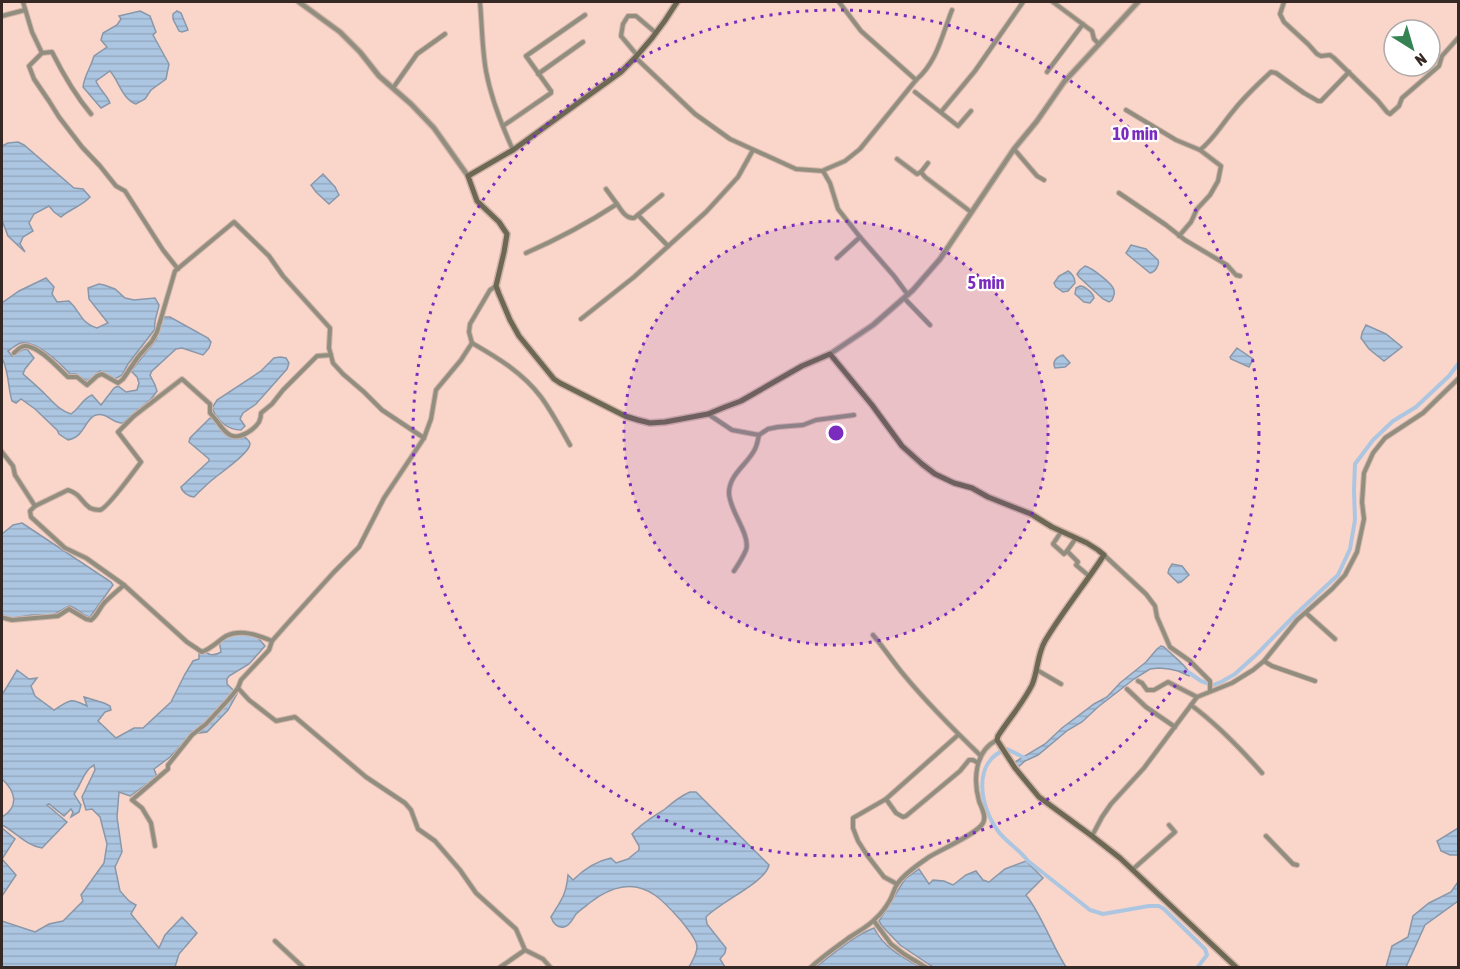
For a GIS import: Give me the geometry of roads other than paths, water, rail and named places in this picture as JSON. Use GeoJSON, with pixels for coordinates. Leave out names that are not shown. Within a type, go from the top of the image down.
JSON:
{"type":"FeatureCollection","features":[{"type":"Feature","properties":{"kind":"main road"},"geometry":{"type":"LineString","coordinates":[[677,2],[637,57],[621,72],[511,152],[468,176],[477,201],[499,222],[507,234],[496,286],[519,336],[554,379],[560,383],[625,416],[650,423],[708,414],[741,400],[802,366],[830,354],[902,446],[935,474],[1031,514],[1104,555],[1044,642],[1028,692],[1003,728],[998,742],[1039,797],[1092,836],[1132,870],[1237,968]]}},
{"type":"Feature","properties":{"kind":"street"},"geometry":{"type":"LineString","coordinates":[[23,2],[42,53]]}},
{"type":"Feature","properties":{"kind":"street"},"geometry":{"type":"LineString","coordinates":[[299,2],[340,32],[379,76],[411,104],[434,128],[468,176]]}},
{"type":"Feature","properties":{"kind":"street"},"geometry":{"type":"LineString","coordinates":[[480,2],[486,72],[511,152]]}},
{"type":"Feature","properties":{"kind":"street"},"geometry":{"type":"LineString","coordinates":[[839,2],[861,30],[916,80]]}},
{"type":"Feature","properties":{"kind":"street"},"geometry":{"type":"LineString","coordinates":[[941,112],[975,71],[1023,2]]}},
{"type":"Feature","properties":{"kind":"street"},"geometry":{"type":"LineString","coordinates":[[1053,2],[1092,31],[1094,39],[1100,45]]}},
{"type":"Feature","properties":{"kind":"street"},"geometry":{"type":"LineString","coordinates":[[830,354],[873,325],[906,296],[940,259],[1014,149],[1064,82],[1138,2]]}},
{"type":"Feature","properties":{"kind":"street"},"geometry":{"type":"LineString","coordinates":[[1284,2],[1280,14],[1284,22],[1317,54],[1330,55],[1390,114],[1399,106],[1402,98],[1439,66],[1442,56],[1458,38]]}},
{"type":"Feature","properties":{"kind":"street"},"geometry":{"type":"LineString","coordinates":[[2,16],[25,10]]}},
{"type":"Feature","properties":{"kind":"street"},"geometry":{"type":"LineString","coordinates":[[656,33],[636,16],[628,16],[622,24],[621,36],[637,57],[695,114],[730,139],[775,160],[796,169],[824,171],[845,161],[860,149],[923,74],[935,57],[952,10]]}},
{"type":"Feature","properties":{"kind":"street"},"geometry":{"type":"LineString","coordinates":[[503,126],[551,93],[526,56],[585,15]]}},
{"type":"Feature","properties":{"kind":"street"},"geometry":{"type":"LineString","coordinates":[[1047,72],[1083,24]]}},
{"type":"Feature","properties":{"kind":"street"},"geometry":{"type":"LineString","coordinates":[[393,88],[417,54],[446,34]]}},
{"type":"Feature","properties":{"kind":"street"},"geometry":{"type":"LineString","coordinates":[[538,74],[583,42]]}},
{"type":"Feature","properties":{"kind":"street"},"geometry":{"type":"LineString","coordinates":[[91,114],[65,78],[52,52],[42,53],[29,66],[34,79],[59,117],[116,186],[125,191],[178,269]]}},
{"type":"Feature","properties":{"kind":"street"},"geometry":{"type":"LineString","coordinates":[[1200,150],[1213,138],[1235,108],[1271,72],[1321,101],[1349,72]]}},
{"type":"Feature","properties":{"kind":"street"},"geometry":{"type":"LineString","coordinates":[[915,92],[958,126],[971,111]]}},
{"type":"Feature","properties":{"kind":"street"},"geometry":{"type":"LineString","coordinates":[[1126,110],[1176,140],[1200,150],[1221,166],[1220,177],[1210,195],[1197,208],[1191,222],[1179,236]]}},
{"type":"Feature","properties":{"kind":"street"},"geometry":{"type":"LineString","coordinates":[[1014,149],[1037,176],[1044,180]]}},
{"type":"Feature","properties":{"kind":"street"},"geometry":{"type":"LineString","coordinates":[[581,319],[626,283],[706,212],[738,177],[753,150]]}},
{"type":"Feature","properties":{"kind":"street"},"geometry":{"type":"LineString","coordinates":[[897,159],[917,174],[927,163]]}},
{"type":"Feature","properties":{"kind":"street"},"geometry":{"type":"LineString","coordinates":[[824,171],[838,209],[894,276],[906,296],[930,325]]}},
{"type":"Feature","properties":{"kind":"street"},"geometry":{"type":"LineString","coordinates":[[921,172],[971,212]]}},
{"type":"Feature","properties":{"kind":"street"},"geometry":{"type":"LineString","coordinates":[[606,189],[622,212],[631,218],[662,195]]}},
{"type":"Feature","properties":{"kind":"street"},"geometry":{"type":"LineString","coordinates":[[1119,193],[1240,276]]}},
{"type":"Feature","properties":{"kind":"street"},"geometry":{"type":"LineString","coordinates":[[526,253],[552,242],[617,204]]}},
{"type":"Feature","properties":{"kind":"street"},"geometry":{"type":"LineString","coordinates":[[638,215],[668,246]]}},
{"type":"Feature","properties":{"kind":"street"},"geometry":{"type":"LineString","coordinates":[[14,353],[22,346],[38,351],[68,377],[77,377],[87,386],[102,374],[118,383],[157,332],[175,271],[234,222],[269,256],[283,276],[330,328],[329,348],[333,363],[343,375],[382,410],[424,438]]}},
{"type":"Feature","properties":{"kind":"street"},"geometry":{"type":"LineString","coordinates":[[837,258],[860,237]]}},
{"type":"Feature","properties":{"kind":"street"},"geometry":{"type":"LineString","coordinates":[[496,286],[490,290],[470,324],[469,332],[472,343],[525,379],[549,408],[570,445]]}},
{"type":"Feature","properties":{"kind":"street"},"geometry":{"type":"LineString","coordinates":[[155,846],[151,823],[142,808],[132,800],[168,769],[168,765],[192,735],[206,724],[229,699],[241,680],[268,650],[272,642],[359,547],[384,498],[424,438],[431,418],[436,390],[472,343]]}},
{"type":"Feature","properties":{"kind":"street"},"geometry":{"type":"LineString","coordinates":[[272,642],[260,636],[238,632],[226,636],[202,652],[124,585],[86,558],[65,548],[32,517],[30,510],[68,490],[75,492],[90,508],[102,510],[141,462],[118,432],[134,416],[182,379],[210,404],[210,413],[230,435],[238,436],[256,426],[260,421],[261,413],[317,356],[331,355]]}},
{"type":"Feature","properties":{"kind":"street"},"geometry":{"type":"LineString","coordinates":[[1092,836],[1111,804],[1134,780],[1197,697],[1232,683],[1264,661],[1297,620],[1345,575],[1357,552],[1364,519],[1362,502],[1364,473],[1372,453],[1385,438],[1424,413],[1458,379]]}},
{"type":"Feature","properties":{"kind":"street"},"geometry":{"type":"LineString","coordinates":[[708,414],[732,430],[759,435]]}},
{"type":"Feature","properties":{"kind":"street"},"geometry":{"type":"LineString","coordinates":[[734,571],[746,549],[747,540],[733,508],[729,492],[733,477],[756,448],[759,435],[768,429],[854,415]]}},
{"type":"Feature","properties":{"kind":"street"},"geometry":{"type":"LineString","coordinates":[[2,452],[13,466],[15,475],[35,506]]}},
{"type":"Feature","properties":{"kind":"street"},"geometry":{"type":"LineString","coordinates":[[1061,532],[1053,544],[1064,554],[1076,538]]}},
{"type":"Feature","properties":{"kind":"street"},"geometry":{"type":"LineString","coordinates":[[1067,551],[1078,562],[1076,565],[1090,577]]}},
{"type":"Feature","properties":{"kind":"street"},"geometry":{"type":"LineString","coordinates":[[1104,555],[1151,600],[1170,647],[1190,661],[1210,681],[1210,690]]}},
{"type":"Feature","properties":{"kind":"street"},"geometry":{"type":"LineString","coordinates":[[4,618],[12,620],[58,616],[69,609],[91,620],[106,601],[124,585]]}},
{"type":"Feature","properties":{"kind":"street"},"geometry":{"type":"LineString","coordinates":[[1306,613],[1335,639]]}},
{"type":"Feature","properties":{"kind":"street"},"geometry":{"type":"LineString","coordinates":[[873,635],[904,675],[958,735],[981,756]]}},
{"type":"Feature","properties":{"kind":"street"},"geometry":{"type":"LineString","coordinates":[[1264,661],[1315,681]]}},
{"type":"Feature","properties":{"kind":"street"},"geometry":{"type":"LineString","coordinates":[[1036,670],[1061,684]]}},
{"type":"Feature","properties":{"kind":"street"},"geometry":{"type":"LineString","coordinates":[[1137,681],[1142,683],[1147,690],[1154,690],[1168,682],[1197,697]]}},
{"type":"Feature","properties":{"kind":"street"},"geometry":{"type":"LineString","coordinates":[[238,688],[249,700],[276,721],[295,717],[366,777],[405,803],[411,810],[418,830],[435,841],[476,892],[516,929],[525,950],[543,959],[551,968]]}},
{"type":"Feature","properties":{"kind":"street"},"geometry":{"type":"LineString","coordinates":[[1127,689],[1146,707],[1175,727]]}},
{"type":"Feature","properties":{"kind":"street"},"geometry":{"type":"LineString","coordinates":[[1191,705],[1213,721],[1262,773]]}},
{"type":"Feature","properties":{"kind":"street"},"geometry":{"type":"LineString","coordinates":[[897,884],[877,870],[858,841],[853,818],[886,799],[958,735]]}},
{"type":"Feature","properties":{"kind":"street"},"geometry":{"type":"LineString","coordinates":[[810,968],[820,958],[874,921],[884,910],[897,884],[915,867],[971,833],[983,823],[983,810],[976,786],[978,763],[988,747],[998,742]]}},
{"type":"Feature","properties":{"kind":"street"},"geometry":{"type":"LineString","coordinates":[[886,799],[897,813],[903,817],[906,816],[960,771],[969,760],[978,763]]}},
{"type":"Feature","properties":{"kind":"street"},"geometry":{"type":"LineString","coordinates":[[1132,870],[1175,832],[1168,825]]}},
{"type":"Feature","properties":{"kind":"street"},"geometry":{"type":"LineString","coordinates":[[1266,836],[1293,864],[1297,865]]}},
{"type":"Feature","properties":{"kind":"street"},"geometry":{"type":"LineString","coordinates":[[874,921],[897,949],[927,968]]}},
{"type":"Feature","properties":{"kind":"street"},"geometry":{"type":"LineString","coordinates":[[275,941],[304,968]]}},
{"type":"Feature","properties":{"kind":"street"},"geometry":{"type":"LineString","coordinates":[[499,968],[525,950]]}},
{"type":"Feature","properties":{"kind":"water"},"geometry":{"type":"Polygon","coordinates":[[[140,11],[150,16],[156,32],[153,35],[169,64],[166,79],[151,90],[145,99],[136,104],[127,98],[110,71],[96,81],[110,103],[101,108],[83,87],[94,56],[107,47],[101,40],[103,33],[117,25],[121,19],[119,16],[140,11]]]}},
{"type":"Feature","properties":{"kind":"water"},"geometry":{"type":"Polygon","coordinates":[[[177,11],[181,13],[188,30],[179,31],[173,19],[173,14],[177,11]]]}},
{"type":"Feature","properties":{"kind":"water"},"geometry":{"type":"Polygon","coordinates":[[[18,142],[74,188],[83,189],[90,197],[61,217],[49,206],[34,214],[29,223],[33,231],[23,237],[20,244],[25,252],[8,236],[2,220],[2,146],[18,142]]]}},
{"type":"Feature","properties":{"kind":"water"},"geometry":{"type":"Polygon","coordinates":[[[323,174],[339,195],[329,204],[311,185],[323,174]]]}},
{"type":"Feature","properties":{"kind":"water"},"geometry":{"type":"Polygon","coordinates":[[[1131,245],[1146,249],[1158,260],[1155,270],[1150,273],[1126,253],[1131,245]]]}},
{"type":"Feature","properties":{"kind":"water"},"geometry":{"type":"Polygon","coordinates":[[[1085,266],[1110,284],[1114,290],[1112,300],[1109,302],[1103,299],[1079,277],[1077,274],[1085,266]]]}},
{"type":"Feature","properties":{"kind":"water"},"geometry":{"type":"Polygon","coordinates":[[[1068,271],[1075,283],[1068,291],[1063,292],[1054,283],[1059,276],[1068,271]]]}},
{"type":"Feature","properties":{"kind":"water"},"geometry":{"type":"Polygon","coordinates":[[[46,278],[54,287],[52,294],[57,302],[69,301],[84,320],[97,328],[108,323],[89,299],[88,288],[99,284],[104,285],[115,289],[125,298],[134,300],[155,298],[159,305],[155,329],[122,375],[115,379],[100,371],[88,382],[76,374],[70,374],[47,353],[27,343],[19,344],[8,351],[12,356],[27,349],[34,358],[23,374],[57,406],[71,414],[92,395],[101,405],[118,386],[126,392],[137,390],[139,383],[131,371],[156,340],[163,317],[170,317],[208,338],[211,342],[209,348],[203,355],[182,348],[176,349],[150,375],[157,391],[123,423],[103,415],[96,415],[89,420],[78,435],[68,440],[21,399],[16,403],[12,401],[2,360],[2,303],[19,291],[46,278]]]}},
{"type":"Feature","properties":{"kind":"water"},"geometry":{"type":"Polygon","coordinates":[[[1080,286],[1086,288],[1093,296],[1090,303],[1084,302],[1075,294],[1076,288],[1080,286]]]}},
{"type":"Feature","properties":{"kind":"water"},"geometry":{"type":"Polygon","coordinates":[[[1366,325],[1386,334],[1402,347],[1384,361],[1369,349],[1361,338],[1366,325]]]}},
{"type":"Feature","properties":{"kind":"water"},"geometry":{"type":"Polygon","coordinates":[[[1237,348],[1253,359],[1249,367],[1231,359],[1230,357],[1237,348]]]}},
{"type":"Feature","properties":{"kind":"water"},"geometry":{"type":"Polygon","coordinates":[[[1063,355],[1070,363],[1065,367],[1055,368],[1055,360],[1063,355]]]}},
{"type":"Feature","properties":{"kind":"water"},"geometry":{"type":"Polygon","coordinates":[[[274,358],[286,358],[289,363],[287,369],[256,404],[243,413],[240,419],[245,426],[241,430],[236,430],[223,424],[212,408],[217,400],[261,371],[274,358]]]}},
{"type":"Feature","properties":{"kind":"water"},"geometry":{"type":"Polygon","coordinates":[[[210,418],[228,436],[245,437],[250,444],[240,458],[192,497],[181,487],[209,459],[189,442],[190,438],[210,418]]]}},
{"type":"Feature","properties":{"kind":"water"},"geometry":{"type":"Polygon","coordinates":[[[22,523],[111,582],[113,585],[90,617],[69,606],[53,615],[13,618],[2,614],[2,534],[13,525],[22,523]]]}},
{"type":"Feature","properties":{"kind":"water"},"geometry":{"type":"Polygon","coordinates":[[[1172,564],[1182,566],[1189,575],[1178,583],[1168,573],[1172,564]]]}},
{"type":"Feature","properties":{"kind":"water"},"geometry":{"type":"Polygon","coordinates":[[[238,631],[254,633],[265,646],[249,664],[227,679],[227,684],[237,694],[228,710],[207,732],[192,734],[170,757],[154,769],[157,777],[130,796],[119,792],[117,817],[122,852],[115,867],[120,891],[136,905],[131,914],[159,948],[165,935],[182,917],[197,933],[179,954],[175,967],[2,967],[2,921],[35,932],[49,924],[63,921],[83,901],[81,895],[104,863],[107,844],[100,817],[92,809],[86,810],[82,797],[95,770],[94,765],[85,774],[74,794],[81,805],[79,812],[71,817],[73,812],[71,809],[64,816],[49,804],[47,805],[67,822],[42,848],[31,844],[2,825],[2,817],[8,813],[14,798],[10,788],[2,779],[2,695],[17,670],[29,679],[37,678],[31,686],[35,696],[54,710],[70,701],[87,706],[84,697],[110,706],[111,710],[105,712],[98,721],[116,738],[134,728],[143,728],[171,702],[193,661],[199,659],[199,652],[203,649],[211,655],[218,654],[221,652],[219,640],[227,634],[238,631]]]}},
{"type":"Feature","properties":{"kind":"water"},"geometry":{"type":"Polygon","coordinates":[[[1161,646],[1191,675],[1169,669],[1150,669],[1134,679],[1038,755],[1018,767],[1015,765],[1015,762],[1045,744],[1062,728],[1107,697],[1161,646]]]}},
{"type":"Feature","properties":{"kind":"water"},"geometry":{"type":"Polygon","coordinates":[[[690,792],[696,792],[769,865],[760,878],[706,917],[707,924],[726,948],[720,959],[725,967],[689,967],[697,949],[693,937],[664,903],[642,888],[623,887],[610,891],[576,914],[570,924],[562,927],[556,925],[551,917],[564,893],[568,875],[573,880],[586,869],[601,861],[611,858],[616,863],[628,859],[639,850],[632,834],[648,820],[690,792]]]}},
{"type":"Feature","properties":{"kind":"water"},"geometry":{"type":"Polygon","coordinates":[[[2,828],[15,839],[2,859],[2,828]]]}},
{"type":"Feature","properties":{"kind":"water"},"geometry":{"type":"Polygon","coordinates":[[[1458,828],[1458,855],[1450,855],[1441,851],[1437,841],[1458,828]]]}},
{"type":"Feature","properties":{"kind":"water"},"geometry":{"type":"Polygon","coordinates":[[[2,859],[16,875],[2,896],[2,859]]]}},
{"type":"Feature","properties":{"kind":"water"},"geometry":{"type":"Polygon","coordinates":[[[1026,861],[1043,878],[1026,895],[1066,967],[933,967],[900,945],[879,921],[905,879],[919,869],[929,884],[933,880],[953,885],[976,871],[983,880],[989,882],[1005,869],[1026,861]]]}},
{"type":"Feature","properties":{"kind":"water"},"geometry":{"type":"Polygon","coordinates":[[[1458,882],[1458,901],[1425,925],[1406,967],[1386,967],[1392,946],[1408,937],[1413,916],[1429,903],[1451,892],[1458,882]]]}},
{"type":"Feature","properties":{"kind":"water"},"geometry":{"type":"Polygon","coordinates":[[[874,928],[888,946],[920,967],[816,967],[851,940],[874,928]]]}},
{"type":"Feature","properties":{"kind":"waterway"},"geometry":{"type":"LineString","coordinates":[[1188,672],[1201,681],[1213,685],[1235,674],[1338,575],[1350,549],[1355,520],[1355,464],[1373,440],[1393,421],[1416,407],[1449,376],[1458,364]]}},
{"type":"Feature","properties":{"kind":"waterway"},"geometry":{"type":"LineString","coordinates":[[1025,758],[1007,749],[996,755],[988,764],[984,774],[983,798],[992,821],[1001,835],[1028,861],[1090,910],[1103,914],[1149,906],[1159,906],[1164,909],[1205,949],[1207,955],[1197,968]]}}]}
